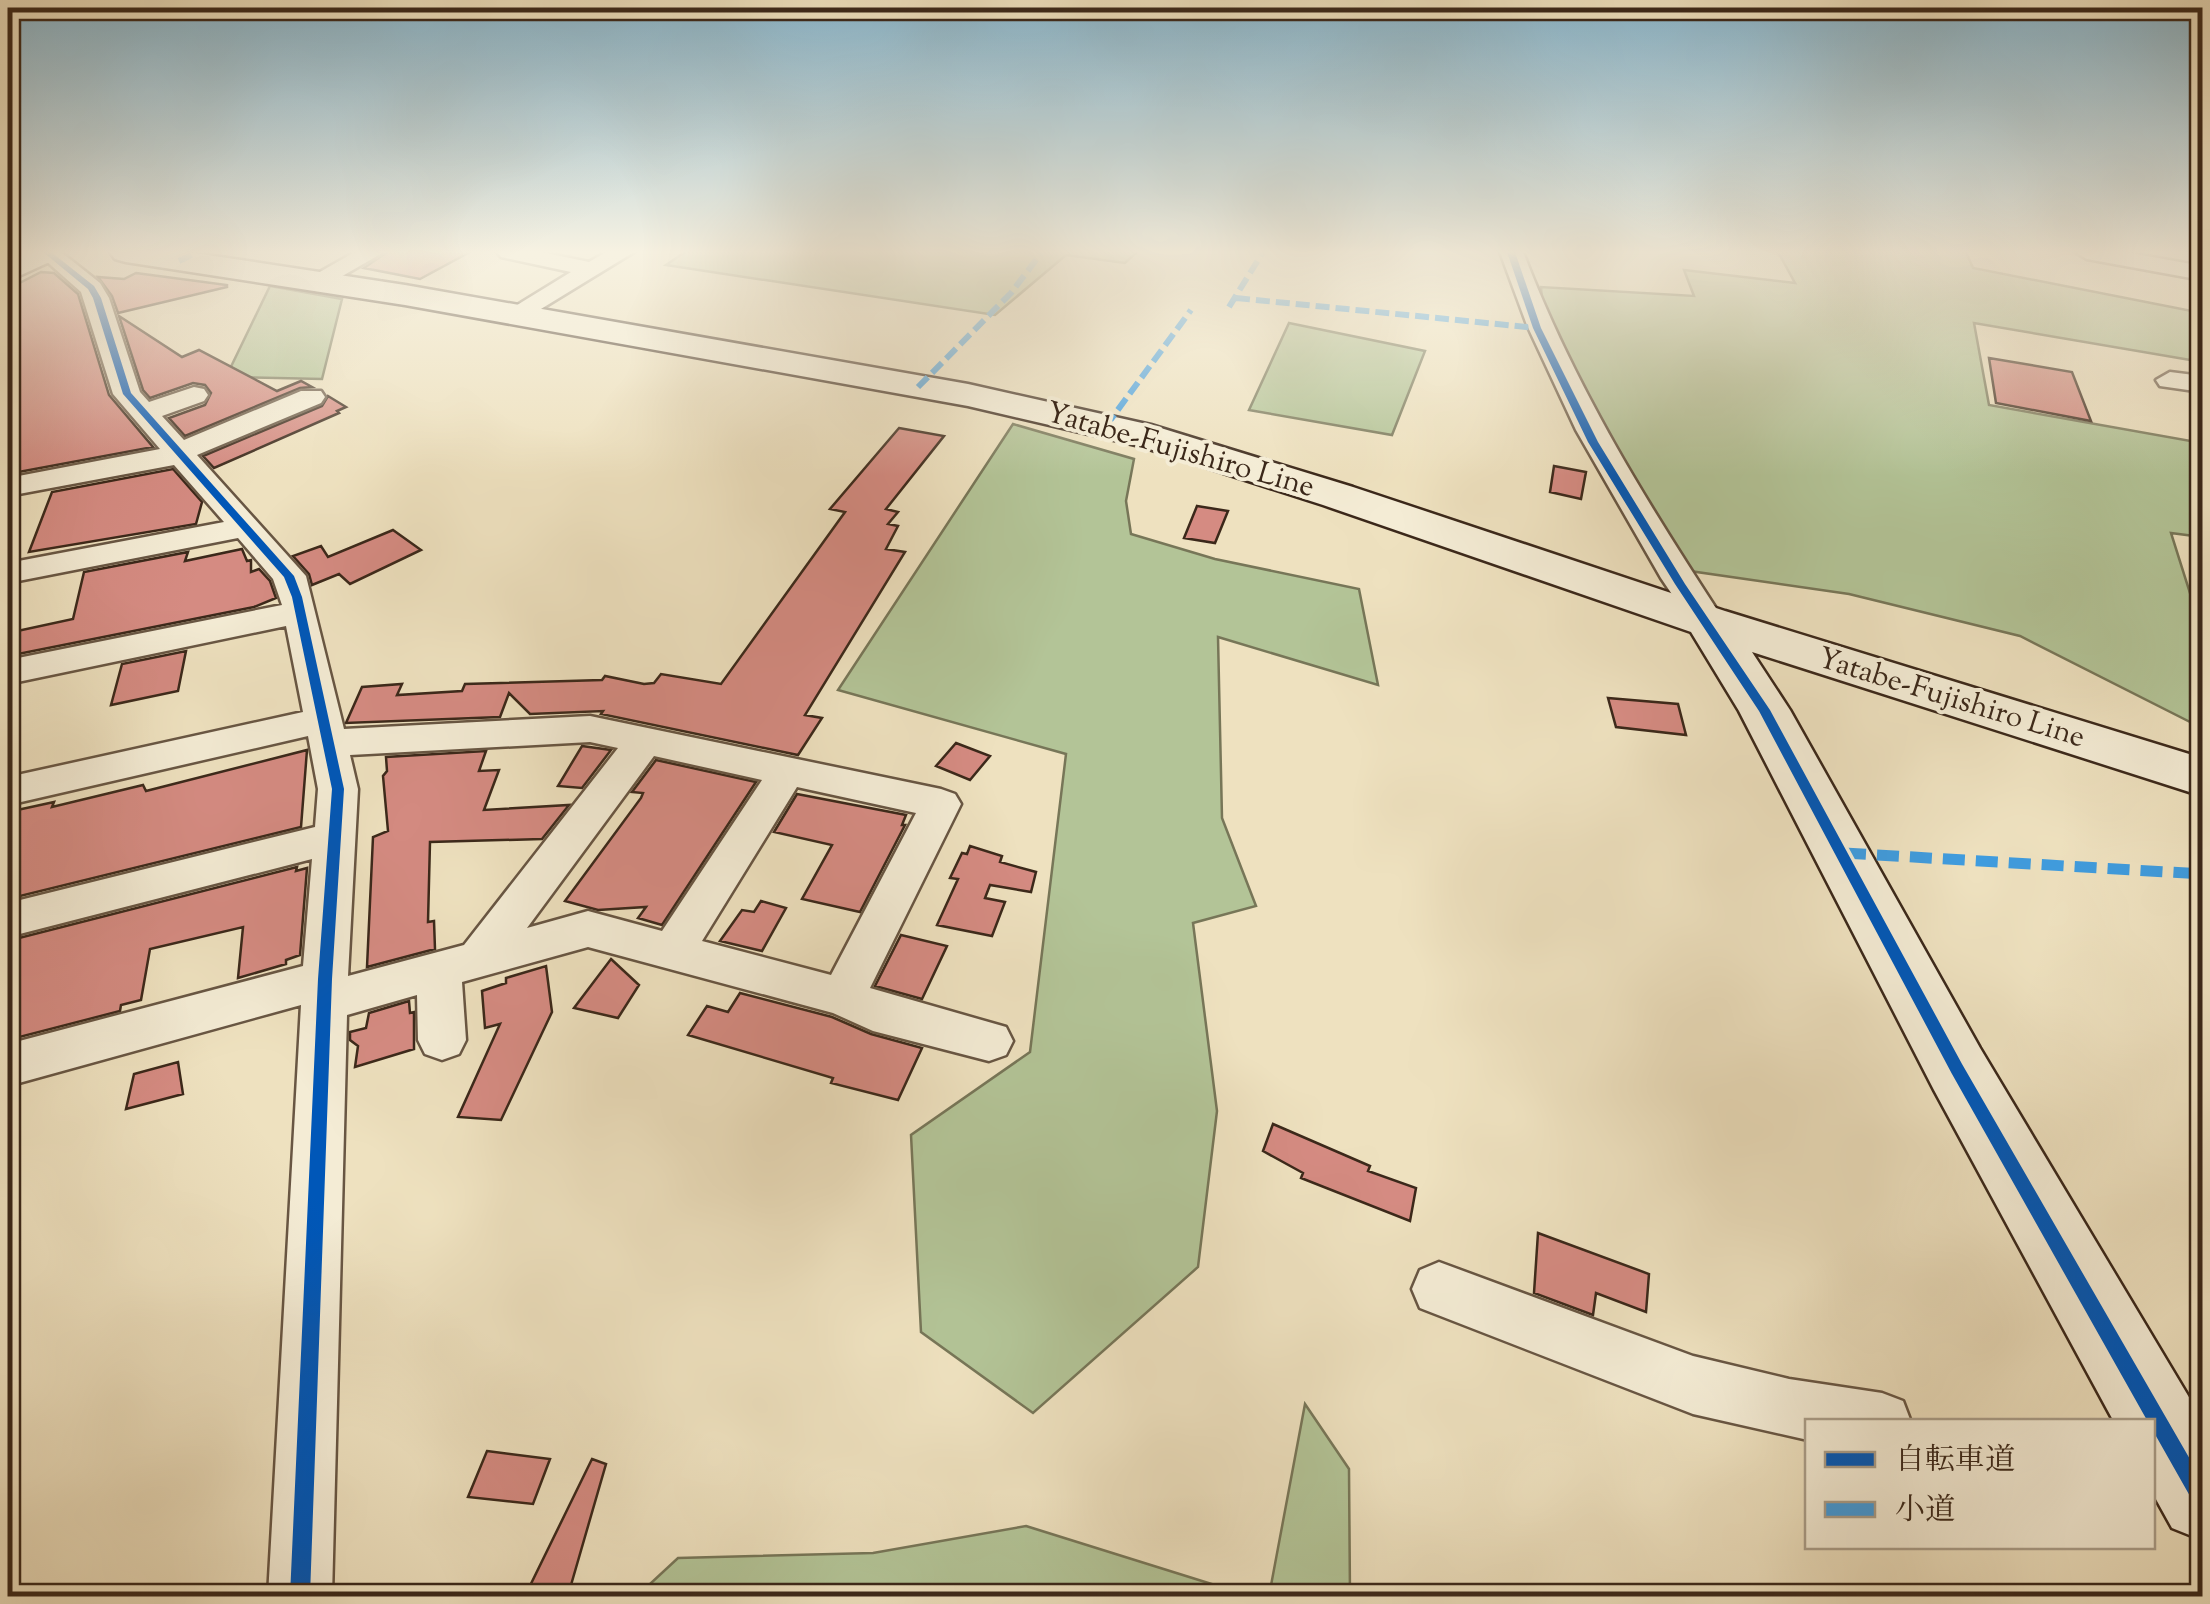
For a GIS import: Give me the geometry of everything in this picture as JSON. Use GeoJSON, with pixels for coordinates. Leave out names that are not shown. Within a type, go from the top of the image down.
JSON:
{"type":"FeatureCollection","features":[{"type":"Feature","properties":{"kind":"main road","name":"Yatabe-Fujishiro Line"},"geometry":{"type":"LineString","coordinates":[[584,327],[968,396],[1151,438],[1338,496],[1708,622],[2202,776]]}},
{"type":"Feature","properties":{"kind":"main road"},"geometry":{"type":"LineString","coordinates":[[1708,622],[1764,710],[2151,1419]]}},
{"type":"Feature","properties":{"kind":"main road"},"geometry":{"type":"LineString","coordinates":[[2155,1426],[2176,1464]]}},
{"type":"Feature","properties":{"kind":"street"},"geometry":{"type":"LineString","coordinates":[[104,327],[127,394],[290,576],[338,789],[324,991],[300,1596]]}},
{"type":"Feature","properties":{"kind":"street"},"geometry":{"type":"LineString","coordinates":[[1537,327],[1593,442],[1680,584],[1708,622]]}},
{"type":"Feature","properties":{"kind":"street"},"geometry":{"type":"LineString","coordinates":[[2170,380],[2202,384]]}},
{"type":"Feature","properties":{"kind":"street"},"geometry":{"type":"LineString","coordinates":[[146,413],[194,395]]}},
{"type":"Feature","properties":{"kind":"street"},"geometry":{"type":"LineString","coordinates":[[8,486],[180,454],[311,397]]}},
{"type":"Feature","properties":{"kind":"street"},"geometry":{"type":"LineString","coordinates":[[8,572],[246,527]]}},
{"type":"Feature","properties":{"kind":"street"},"geometry":{"type":"LineString","coordinates":[[8,672],[300,612]]}},
{"type":"Feature","properties":{"kind":"street"},"geometry":{"type":"LineString","coordinates":[[8,791],[326,732],[590,729],[941,804],[844,997]]}},
{"type":"Feature","properties":{"kind":"street"},"geometry":{"type":"LineString","coordinates":[[442,1040],[459,963],[646,740]]}},
{"type":"Feature","properties":{"kind":"street"},"geometry":{"type":"LineString","coordinates":[[673,950],[787,772]]}},
{"type":"Feature","properties":{"kind":"street"},"geometry":{"type":"LineString","coordinates":[[8,920],[335,838]]}},
{"type":"Feature","properties":{"kind":"street"},"geometry":{"type":"LineString","coordinates":[[8,1065],[459,963],[588,929],[844,997],[873,1011],[989,1041]]}},
{"type":"Feature","properties":{"kind":"street"},"geometry":{"type":"LineString","coordinates":[[1439,1289],[1693,1385],[1789,1408],[1862,1419]]}},
{"type":"Feature","properties":{"kind":"green space"},"geometry":{"type":"Polygon","coordinates":[[[250,327],[335,327],[322,379],[226,377],[250,327]]]}},
{"type":"Feature","properties":{"kind":"green space"},"geometry":{"type":"Polygon","coordinates":[[[1287,327],[1308,327],[1425,351],[1392,435],[1249,410],[1287,327]]]}},
{"type":"Feature","properties":{"kind":"green space"},"geometry":{"type":"Polygon","coordinates":[[[1544,327],[1975,327],[1989,405],[2202,443],[2202,537],[2171,533],[2202,631],[2202,728],[2020,636],[1849,594],[1690,571],[1544,327]]]}},
{"type":"Feature","properties":{"kind":"green space"},"geometry":{"type":"Polygon","coordinates":[[[1997,327],[2202,327],[2202,362],[1997,327]]]}},
{"type":"Feature","properties":{"kind":"green space"},"geometry":{"type":"Polygon","coordinates":[[[1013,424],[1134,459],[1126,501],[1131,534],[1215,559],[1359,589],[1378,685],[1218,637],[1222,818],[1256,906],[1193,923],[1217,1111],[1198,1267],[1033,1413],[921,1332],[911,1135],[1030,1052],[1066,754],[838,690],[1013,424]]]}},
{"type":"Feature","properties":{"kind":"green space"},"geometry":{"type":"Polygon","coordinates":[[[1305,1404],[1349,1469],[1350,1596],[1269,1596],[1305,1404]]]}},
{"type":"Feature","properties":{"kind":"green space"},"geometry":{"type":"Polygon","coordinates":[[[1026,1526],[1250,1596],[637,1596],[678,1558],[873,1553],[1026,1526]]]}},
{"type":"Feature","properties":{"kind":"building"},"geometry":{"type":"Polygon","coordinates":[[[8,327],[88,327],[109,395],[153,447],[8,474],[8,327]]]}},
{"type":"Feature","properties":{"kind":"building"},"geometry":{"type":"Polygon","coordinates":[[[123,327],[136,327],[182,357],[199,350],[277,391],[301,381],[312,387],[300,388],[185,436],[169,418],[205,405],[211,393],[205,385],[193,383],[150,398],[143,390],[123,327]]]}},
{"type":"Feature","properties":{"kind":"building"},"geometry":{"type":"Polygon","coordinates":[[[1989,358],[2072,372],[2091,421],[1996,403],[1989,358]]]}},
{"type":"Feature","properties":{"kind":"building"},"geometry":{"type":"Polygon","coordinates":[[[328,396],[346,407],[214,468],[203,456],[322,406],[328,396]]]}},
{"type":"Feature","properties":{"kind":"building"},"geometry":{"type":"Polygon","coordinates":[[[899,428],[944,436],[886,509],[898,512],[888,524],[898,526],[886,549],[905,552],[805,715],[822,718],[798,755],[601,714],[603,711],[530,714],[509,693],[500,717],[346,723],[362,687],[402,684],[397,695],[462,691],[465,684],[602,680],[605,676],[644,684],[654,683],[661,674],[721,684],[845,512],[830,509],[899,428]]]}},
{"type":"Feature","properties":{"kind":"building"},"geometry":{"type":"Polygon","coordinates":[[[1554,466],[1586,472],[1581,499],[1550,492],[1554,466]]]}},
{"type":"Feature","properties":{"kind":"building"},"geometry":{"type":"Polygon","coordinates":[[[173,469],[202,502],[196,524],[29,552],[52,492],[173,469]]]}},
{"type":"Feature","properties":{"kind":"building"},"geometry":{"type":"Polygon","coordinates":[[[1197,506],[1228,511],[1215,543],[1184,538],[1197,506]]]}},
{"type":"Feature","properties":{"kind":"building"},"geometry":{"type":"Polygon","coordinates":[[[393,530],[421,550],[350,584],[339,574],[312,585],[309,574],[293,556],[321,546],[328,557],[393,530]]]}},
{"type":"Feature","properties":{"kind":"building"},"geometry":{"type":"Polygon","coordinates":[[[242,549],[247,561],[251,560],[251,572],[259,569],[270,581],[276,598],[254,607],[8,656],[8,633],[73,619],[84,572],[188,552],[185,561],[242,549]]]}},
{"type":"Feature","properties":{"kind":"building"},"geometry":{"type":"Polygon","coordinates":[[[186,651],[178,691],[111,705],[122,664],[186,651]]]}},
{"type":"Feature","properties":{"kind":"building"},"geometry":{"type":"Polygon","coordinates":[[[1608,698],[1678,704],[1686,735],[1616,727],[1608,698]]]}},
{"type":"Feature","properties":{"kind":"building"},"geometry":{"type":"Polygon","coordinates":[[[956,743],[990,756],[970,780],[936,766],[956,743]]]}},
{"type":"Feature","properties":{"kind":"building"},"geometry":{"type":"Polygon","coordinates":[[[582,746],[611,750],[582,788],[558,786],[582,746]]]}},
{"type":"Feature","properties":{"kind":"building"},"geometry":{"type":"Polygon","coordinates":[[[307,750],[301,827],[8,899],[8,812],[54,802],[52,807],[143,785],[146,791],[307,750]]]}},
{"type":"Feature","properties":{"kind":"building"},"geometry":{"type":"Polygon","coordinates":[[[486,751],[479,771],[499,770],[484,810],[569,805],[542,839],[430,842],[428,922],[434,921],[435,949],[367,967],[373,837],[388,831],[383,776],[387,771],[386,757],[486,751]]]}},
{"type":"Feature","properties":{"kind":"building"},"geometry":{"type":"Polygon","coordinates":[[[656,760],[756,782],[662,925],[638,918],[646,907],[598,910],[565,901],[641,798],[643,793],[632,792],[656,760]]]}},
{"type":"Feature","properties":{"kind":"building"},"geometry":{"type":"Polygon","coordinates":[[[797,794],[906,815],[905,825],[860,912],[802,899],[832,845],[774,832],[797,794]]]}},
{"type":"Feature","properties":{"kind":"building"},"geometry":{"type":"Polygon","coordinates":[[[970,846],[1002,856],[1000,862],[1036,872],[1031,892],[990,885],[985,898],[1005,902],[992,936],[937,925],[958,879],[950,878],[962,853],[967,854],[970,846]]]}},
{"type":"Feature","properties":{"kind":"building"},"geometry":{"type":"Polygon","coordinates":[[[297,867],[296,871],[307,868],[300,955],[286,960],[286,964],[238,978],[243,927],[150,949],[141,1000],[121,1005],[120,1011],[8,1040],[8,992],[14,967],[9,967],[15,939],[297,867]]]}},
{"type":"Feature","properties":{"kind":"building"},"geometry":{"type":"Polygon","coordinates":[[[761,901],[786,908],[762,951],[720,941],[742,910],[754,912],[761,901]]]}},
{"type":"Feature","properties":{"kind":"building"},"geometry":{"type":"Polygon","coordinates":[[[901,935],[947,946],[922,999],[875,986],[901,935]]]}},
{"type":"Feature","properties":{"kind":"building"},"geometry":{"type":"Polygon","coordinates":[[[611,959],[639,985],[618,1018],[574,1008],[611,959]]]}},
{"type":"Feature","properties":{"kind":"building"},"geometry":{"type":"Polygon","coordinates":[[[546,966],[552,1012],[501,1120],[458,1117],[500,1024],[485,1028],[482,991],[506,983],[506,978],[546,966]]]}},
{"type":"Feature","properties":{"kind":"building"},"geometry":{"type":"Polygon","coordinates":[[[740,993],[832,1017],[871,1034],[922,1048],[898,1100],[831,1083],[833,1078],[688,1035],[707,1006],[728,1012],[740,993]]]}},
{"type":"Feature","properties":{"kind":"building"},"geometry":{"type":"Polygon","coordinates":[[[409,1001],[410,1013],[414,1012],[414,1049],[355,1067],[358,1046],[350,1040],[350,1032],[366,1028],[369,1013],[409,1001]]]}},
{"type":"Feature","properties":{"kind":"building"},"geometry":{"type":"Polygon","coordinates":[[[178,1062],[183,1094],[126,1109],[134,1074],[178,1062]]]}},
{"type":"Feature","properties":{"kind":"building"},"geometry":{"type":"Polygon","coordinates":[[[1273,1124],[1370,1166],[1368,1171],[1416,1188],[1410,1221],[1301,1178],[1303,1173],[1263,1151],[1273,1124]]]}},
{"type":"Feature","properties":{"kind":"building"},"geometry":{"type":"Polygon","coordinates":[[[1538,1233],[1649,1274],[1646,1312],[1596,1293],[1593,1315],[1534,1293],[1538,1233]]]}},
{"type":"Feature","properties":{"kind":"building"},"geometry":{"type":"Polygon","coordinates":[[[487,1451],[550,1459],[533,1504],[468,1497],[487,1451]]]}},
{"type":"Feature","properties":{"kind":"building"},"geometry":{"type":"Polygon","coordinates":[[[592,1459],[606,1464],[571,1585],[559,1588],[557,1596],[525,1596],[592,1459]]]}},
{"type":"Feature","properties":{"kind":"marked path"},"geometry":{"type":"LineString","coordinates":[[918,387],[978,327]]}},
{"type":"Feature","properties":{"kind":"marked path"},"geometry":{"type":"LineString","coordinates":[[1106,426],[1179,327]]}},
{"type":"Feature","properties":{"kind":"marked path"},"geometry":{"type":"LineString","coordinates":[[1525,327],[1537,328]]}},
{"type":"Feature","properties":{"kind":"marked path"},"geometry":{"type":"LineString","coordinates":[[1844,853],[2202,874]]}},
{"type":"Feature","properties":{"kind":"cycle path"},"geometry":{"type":"LineString","coordinates":[[106,327],[127,394],[289,576],[297,597],[338,789],[325,979],[300,1596]]}},
{"type":"Feature","properties":{"kind":"cycle path"},"geometry":{"type":"LineString","coordinates":[[1537,327],[1593,442],[1680,584],[1764,710],[1957,1069],[2202,1498]]}}]}
